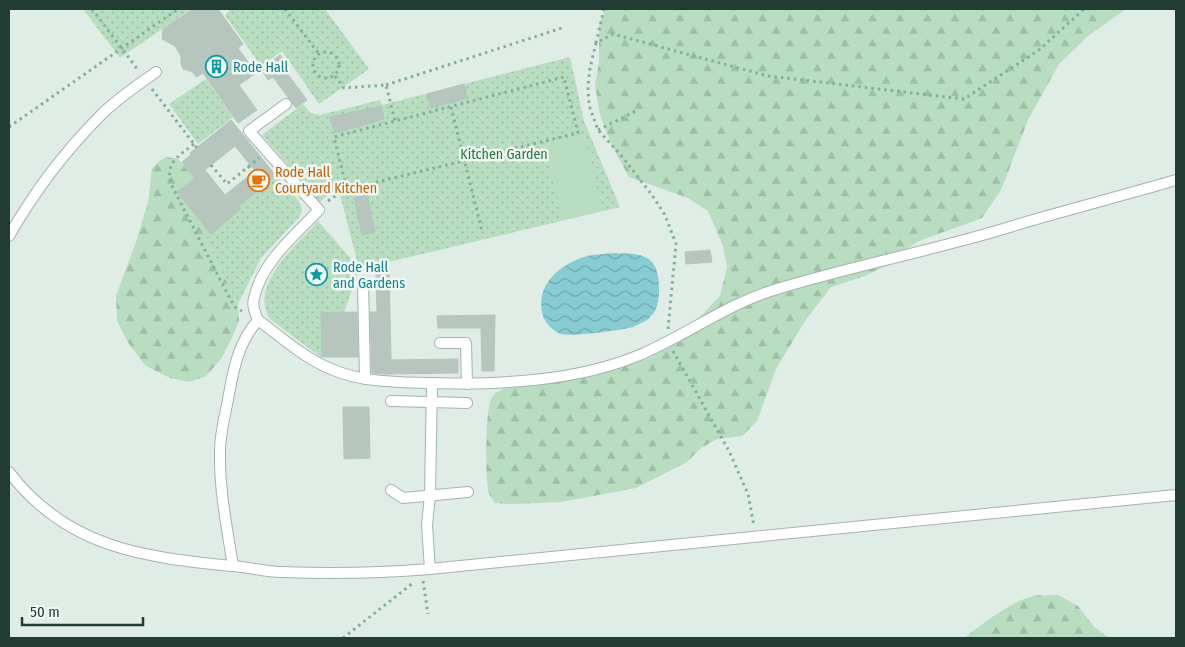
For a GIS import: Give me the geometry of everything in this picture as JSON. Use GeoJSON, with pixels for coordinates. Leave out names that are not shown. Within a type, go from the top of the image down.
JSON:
{"type":"FeatureCollection","features":[{"type":"Feature","properties":{"kind":"lane"},"geometry":{"type":"LineString","coordinates":[[9,236],[26,207],[81,137],[102,114],[156,72]]}},
{"type":"Feature","properties":{"kind":"lane"},"geometry":{"type":"LineString","coordinates":[[286,104],[250,131],[319,210],[268,268],[254,298],[254,310],[258,320],[317,363],[332,370],[391,382],[467,384],[506,382],[571,374],[608,365],[631,358],[668,342],[720,312],[775,289],[957,242],[1176,180]]}},
{"type":"Feature","properties":{"kind":"lane"},"geometry":{"type":"LineString","coordinates":[[363,282],[365,378]]}},
{"type":"Feature","properties":{"kind":"lane"},"geometry":{"type":"LineString","coordinates":[[233,566],[222,491],[220,450],[234,366],[248,331],[258,320]]}},
{"type":"Feature","properties":{"kind":"lane"},"geometry":{"type":"LineString","coordinates":[[440,343],[466,343],[467,384]]}},
{"type":"Feature","properties":{"kind":"lane"},"geometry":{"type":"LineString","coordinates":[[426,572],[430,496],[432,383]]}},
{"type":"Feature","properties":{"kind":"lane"},"geometry":{"type":"LineString","coordinates":[[391,401],[467,402]]}},
{"type":"Feature","properties":{"kind":"lane"},"geometry":{"type":"LineString","coordinates":[[9,472],[26,494],[48,513],[82,534],[128,550],[165,558],[280,572],[426,572],[756,536],[1176,495]]}},
{"type":"Feature","properties":{"kind":"lane"},"geometry":{"type":"LineString","coordinates":[[392,490],[403,498],[468,492]]}},
{"type":"Feature","properties":{"kind":"path"},"geometry":{"type":"LineString","coordinates":[[9,127],[178,9]]}},
{"type":"Feature","properties":{"kind":"path"},"geometry":{"type":"LineString","coordinates":[[285,9],[319,54]]}},
{"type":"Feature","properties":{"kind":"path"},"geometry":{"type":"LineString","coordinates":[[604,9],[590,68],[588,87],[590,105],[598,130],[620,154],[652,195],[665,216],[676,244],[668,342],[730,451],[748,494],[756,536]]}},
{"type":"Feature","properties":{"kind":"path"},"geometry":{"type":"LineString","coordinates":[[596,43],[613,34],[768,76],[964,100],[1039,50],[1084,9]]}},
{"type":"Feature","properties":{"kind":"path"},"geometry":{"type":"LineString","coordinates":[[335,76],[344,88],[386,86],[564,27]]}},
{"type":"Feature","properties":{"kind":"path"},"geometry":{"type":"LineString","coordinates":[[327,52],[335,56],[340,64],[335,76],[327,79],[316,74],[314,61],[319,54],[327,52]]}},
{"type":"Feature","properties":{"kind":"path"},"geometry":{"type":"LineString","coordinates":[[319,210],[340,192],[578,133],[564,78],[334,137],[347,190]]}},
{"type":"Feature","properties":{"kind":"path"},"geometry":{"type":"LineString","coordinates":[[386,86],[396,121]]}},
{"type":"Feature","properties":{"kind":"path"},"geometry":{"type":"LineString","coordinates":[[451,107],[482,231]]}},
{"type":"Feature","properties":{"kind":"path"},"geometry":{"type":"LineString","coordinates":[[598,130],[636,111]]}},
{"type":"Feature","properties":{"kind":"path"},"geometry":{"type":"LineString","coordinates":[[194,144],[172,162],[168,174],[171,184],[232,301],[236,307],[258,320]]}},
{"type":"Feature","properties":{"kind":"path"},"geometry":{"type":"LineString","coordinates":[[211,166],[227,184],[267,151]]}},
{"type":"Feature","properties":{"kind":"path"},"geometry":{"type":"LineString","coordinates":[[248,166],[253,173]]}},
{"type":"Feature","properties":{"kind":"path"},"geometry":{"type":"LineString","coordinates":[[426,572],[428,614]]}},
{"type":"Feature","properties":{"kind":"path"},"geometry":{"type":"LineString","coordinates":[[343,638],[426,572]]}},
{"type":"Feature","properties":{"kind":"green space"},"geometry":{"type":"Polygon","coordinates":[[[83,9],[191,9],[120,58],[83,9]]]}},
{"type":"Feature","properties":{"kind":"green space"},"geometry":{"type":"Polygon","coordinates":[[[231,9],[325,9],[369,69],[319,104],[282,51],[261,66],[225,15],[231,9]]]}},
{"type":"Feature","properties":{"kind":"green space"},"geometry":{"type":"Polygon","coordinates":[[[606,9],[1126,9],[1088,36],[1059,64],[1028,120],[1001,190],[982,218],[919,241],[900,253],[885,266],[865,276],[831,287],[805,321],[776,369],[757,421],[742,436],[717,439],[701,448],[687,462],[636,488],[561,502],[495,503],[489,493],[486,460],[488,414],[492,397],[499,391],[509,387],[576,380],[616,370],[652,357],[683,340],[698,319],[720,296],[727,267],[723,246],[708,211],[688,198],[629,177],[612,146],[600,115],[595,85],[599,63],[599,25],[606,9]]]}},
{"type":"Feature","properties":{"kind":"green space","name":"Kitchen Garden"},"geometry":{"type":"Polygon","coordinates":[[[570,57],[584,121],[620,207],[359,269],[344,313],[321,313],[322,358],[270,319],[265,306],[265,293],[270,279],[278,266],[318,221],[359,268],[338,187],[320,202],[262,135],[303,104],[311,113],[320,115],[380,100],[382,105],[570,57]]]}},
{"type":"Feature","properties":{"kind":"green space"},"geometry":{"type":"Polygon","coordinates":[[[206,79],[233,117],[198,144],[169,104],[206,79]]]}},
{"type":"Feature","properties":{"kind":"green space"},"geometry":{"type":"Polygon","coordinates":[[[584,134],[602,211],[563,220],[544,144],[584,134]]]}},
{"type":"Feature","properties":{"kind":"green space"},"geometry":{"type":"Polygon","coordinates":[[[166,157],[178,159],[195,178],[177,192],[211,234],[205,239],[238,304],[239,321],[221,359],[206,376],[189,382],[170,378],[146,366],[129,344],[117,321],[116,296],[135,245],[148,202],[152,168],[166,157]]]}},
{"type":"Feature","properties":{"kind":"green space"},"geometry":{"type":"Polygon","coordinates":[[[277,176],[298,200],[302,208],[301,214],[261,258],[238,304],[205,239],[241,209],[239,206],[277,176]]]}},
{"type":"Feature","properties":{"kind":"green space"},"geometry":{"type":"Polygon","coordinates":[[[1058,595],[1078,606],[1094,627],[1110,638],[965,638],[996,614],[1023,599],[1033,596],[1058,595]]]}},
{"type":"Feature","properties":{"kind":"water"},"geometry":{"type":"Polygon","coordinates":[[[614,253],[643,256],[654,265],[659,285],[655,311],[647,320],[633,327],[619,330],[567,335],[553,329],[544,319],[541,305],[542,295],[552,277],[567,264],[587,256],[614,253]]]}},
{"type":"Feature","properties":{"kind":"building","name":"Rode Hall"},"geometry":{"type":"Polygon","coordinates":[[[193,9],[218,9],[243,44],[238,48],[256,73],[239,85],[257,110],[238,123],[203,73],[196,77],[193,72],[183,69],[181,56],[175,46],[162,39],[163,29],[193,9]]]}},
{"type":"Feature","properties":{"kind":"building"},"geometry":{"type":"Polygon","coordinates":[[[280,55],[288,67],[284,69],[307,100],[296,108],[273,77],[268,80],[261,69],[280,55]]]}},
{"type":"Feature","properties":{"kind":"building"},"geometry":{"type":"Polygon","coordinates":[[[464,84],[467,98],[431,108],[427,94],[464,84]]]}},
{"type":"Feature","properties":{"kind":"building"},"geometry":{"type":"Polygon","coordinates":[[[381,106],[384,119],[335,133],[330,117],[381,106]]]}},
{"type":"Feature","properties":{"kind":"building"},"geometry":{"type":"Polygon","coordinates":[[[231,120],[276,176],[239,206],[241,209],[211,234],[177,192],[195,178],[182,162],[191,155],[190,153],[231,120]],[[235,146],[205,170],[225,195],[255,171],[235,146]]]}},
{"type":"Feature","properties":{"kind":"building"},"geometry":{"type":"Polygon","coordinates":[[[367,195],[375,232],[362,235],[354,198],[367,195]]]}},
{"type":"Feature","properties":{"kind":"building"},"geometry":{"type":"Polygon","coordinates":[[[710,250],[712,262],[686,264],[685,252],[710,250]]]}},
{"type":"Feature","properties":{"kind":"building"},"geometry":{"type":"Polygon","coordinates":[[[389,272],[391,360],[458,359],[458,373],[372,373],[370,312],[377,312],[376,273],[389,272]]]}},
{"type":"Feature","properties":{"kind":"building"},"geometry":{"type":"Polygon","coordinates":[[[357,312],[358,357],[322,357],[321,313],[357,312]]]}},
{"type":"Feature","properties":{"kind":"building"},"geometry":{"type":"Polygon","coordinates":[[[495,315],[494,371],[482,371],[481,328],[438,328],[437,316],[495,315]]]}},
{"type":"Feature","properties":{"kind":"building"},"geometry":{"type":"Polygon","coordinates":[[[343,407],[369,407],[370,458],[344,459],[343,407]]]}},
{"type":"Feature","properties":{"kind":"place","name":"Rode Hall"},"geometry":{"type":"Point","coordinates":[217,67]}},
{"type":"Feature","properties":{"kind":"place","name":"Rode Hall Courtyard Kitchen"},"geometry":{"type":"Point","coordinates":[259,180]}},
{"type":"Feature","properties":{"kind":"place","name":"Rode Hall and Gardens"},"geometry":{"type":"Point","coordinates":[317,275]}}]}
